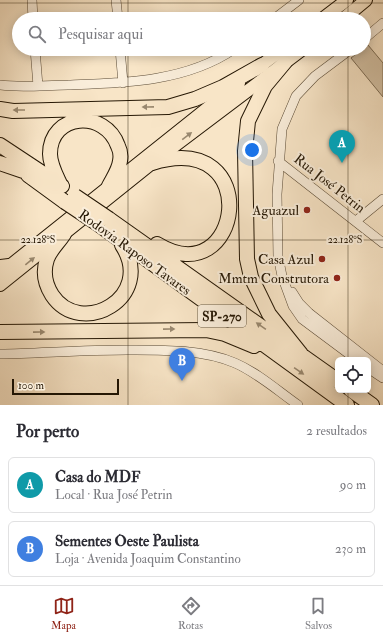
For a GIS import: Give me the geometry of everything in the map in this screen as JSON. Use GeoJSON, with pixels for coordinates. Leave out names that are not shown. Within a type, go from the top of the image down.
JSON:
{"type":"FeatureCollection","features":[{"type":"Feature","properties":{"kind":"highway"},"geometry":{"type":"LineString","coordinates":[[284,56],[264,86],[248,121],[245,151],[247,259],[250,277],[269,314],[301,354]]}},
{"type":"Feature","properties":{"kind":"highway"},"geometry":{"type":"LineString","coordinates":[[0,109],[14,111],[168,107],[195,99],[223,87],[262,65]]}},
{"type":"Feature","properties":{"kind":"highway"},"geometry":{"type":"LineString","coordinates":[[61,186],[51,160],[51,146],[56,135],[63,127],[74,122],[86,120],[104,126],[112,133],[120,150],[121,160],[109,186]]}},
{"type":"Feature","properties":{"kind":"highway","name":"Rodovia Raposo Tavares"},"geometry":{"type":"LineString","coordinates":[[0,145],[61,186],[70,199]]}},
{"type":"Feature","properties":{"kind":"highway","name":"Rodovia Raposo Tavares"},"geometry":{"type":"LineString","coordinates":[[0,155],[23,172],[70,199],[301,354],[335,379]]}},
{"type":"Feature","properties":{"kind":"highway"},"geometry":{"type":"LineString","coordinates":[[103,222],[137,232],[169,251],[179,254],[196,253],[205,250],[221,237],[228,223],[229,210],[226,187],[216,170],[201,160],[186,157],[165,159],[152,163]]}},
{"type":"Feature","properties":{"kind":"highway"},"geometry":{"type":"LineString","coordinates":[[0,163],[23,172]]}},
{"type":"Feature","properties":{"kind":"highway","name":"Rodovia Raposo Tavares"},"geometry":{"type":"LineString","coordinates":[[103,222],[119,240],[280,358],[347,405]]}},
{"type":"Feature","properties":{"kind":"highway"},"geometry":{"type":"LineString","coordinates":[[64,234],[47,259],[47,284],[56,301],[68,310],[83,314],[99,311],[111,305],[122,296],[128,287],[131,277],[131,261],[119,240]]}},
{"type":"Feature","properties":{"kind":"highway"},"geometry":{"type":"LineString","coordinates":[[0,332],[206,330],[225,334],[280,358]]}},
{"type":"Feature","properties":{"kind":"highway"},"geometry":{"type":"LineString","coordinates":[[355,393],[372,405]]}},
{"type":"Feature","properties":{"kind":"main road"},"geometry":{"type":"LineString","coordinates":[[331,12],[346,0]]}},
{"type":"Feature","properties":{"kind":"main road"},"geometry":{"type":"LineString","coordinates":[[351,12],[366,0]]}},
{"type":"Feature","properties":{"kind":"main road"},"geometry":{"type":"LineString","coordinates":[[3,269],[262,65],[284,56]]}},
{"type":"Feature","properties":{"kind":"main road"},"geometry":{"type":"LineString","coordinates":[[0,286],[284,56]]}},
{"type":"Feature","properties":{"kind":"street"},"geometry":{"type":"LineString","coordinates":[[32,0],[33,12]]}},
{"type":"Feature","properties":{"kind":"street"},"geometry":{"type":"LineString","coordinates":[[116,0],[117,12]]}},
{"type":"Feature","properties":{"kind":"street"},"geometry":{"type":"LineString","coordinates":[[283,12],[299,0]]}},
{"type":"Feature","properties":{"kind":"street"},"geometry":{"type":"LineString","coordinates":[[371,33],[383,23]]}},
{"type":"Feature","properties":{"kind":"street"},"geometry":{"type":"LineString","coordinates":[[36,56],[38,86]]}},
{"type":"Feature","properties":{"kind":"street"},"geometry":{"type":"LineString","coordinates":[[121,56],[123,83]]}},
{"type":"Feature","properties":{"kind":"street"},"geometry":{"type":"LineString","coordinates":[[0,85],[38,86],[123,83],[154,79],[197,68],[220,56]]}},
{"type":"Feature","properties":{"kind":"street"},"geometry":{"type":"LineString","coordinates":[[342,56],[315,76],[296,96],[282,129],[278,161],[278,256],[282,276],[293,306],[302,319],[353,357]]}},
{"type":"Feature","properties":{"kind":"street","name":"Rua José Petrin"},"geometry":{"type":"LineString","coordinates":[[278,161],[383,243]]}},
{"type":"Feature","properties":{"kind":"street"},"geometry":{"type":"LineString","coordinates":[[356,221],[383,199]]}},
{"type":"Feature","properties":{"kind":"street"},"geometry":{"type":"LineString","coordinates":[[282,276],[299,303],[309,313],[383,371]]}},
{"type":"Feature","properties":{"kind":"street"},"geometry":{"type":"LineString","coordinates":[[0,354],[159,350],[195,353],[235,363],[256,375],[298,405]]}},
{"type":"Feature","properties":{"kind":"street"},"geometry":{"type":"LineString","coordinates":[[371,370],[383,378]]}},
{"type":"Feature","properties":{"kind":"shaded area"},"geometry":{"type":"Polygon","coordinates":[[[371,49],[383,63],[383,97],[351,58],[354,56],[371,56],[371,49]]]}},
{"type":"Feature","properties":{"kind":"place","name":"Casa do MDF"},"geometry":{"type":"Point","coordinates":[342,163]}},
{"type":"Feature","properties":{"kind":"place","name":"Aguazul"},"geometry":{"type":"Point","coordinates":[307,210]}},
{"type":"Feature","properties":{"kind":"place","name":"Casa Azul"},"geometry":{"type":"Point","coordinates":[322,259]}},
{"type":"Feature","properties":{"kind":"place","name":"Mmtm Construtora"},"geometry":{"type":"Point","coordinates":[337,278]}},
{"type":"Feature","properties":{"kind":"place","name":"Sementes Oeste Paulista"},"geometry":{"type":"Point","coordinates":[182,381]}}]}
